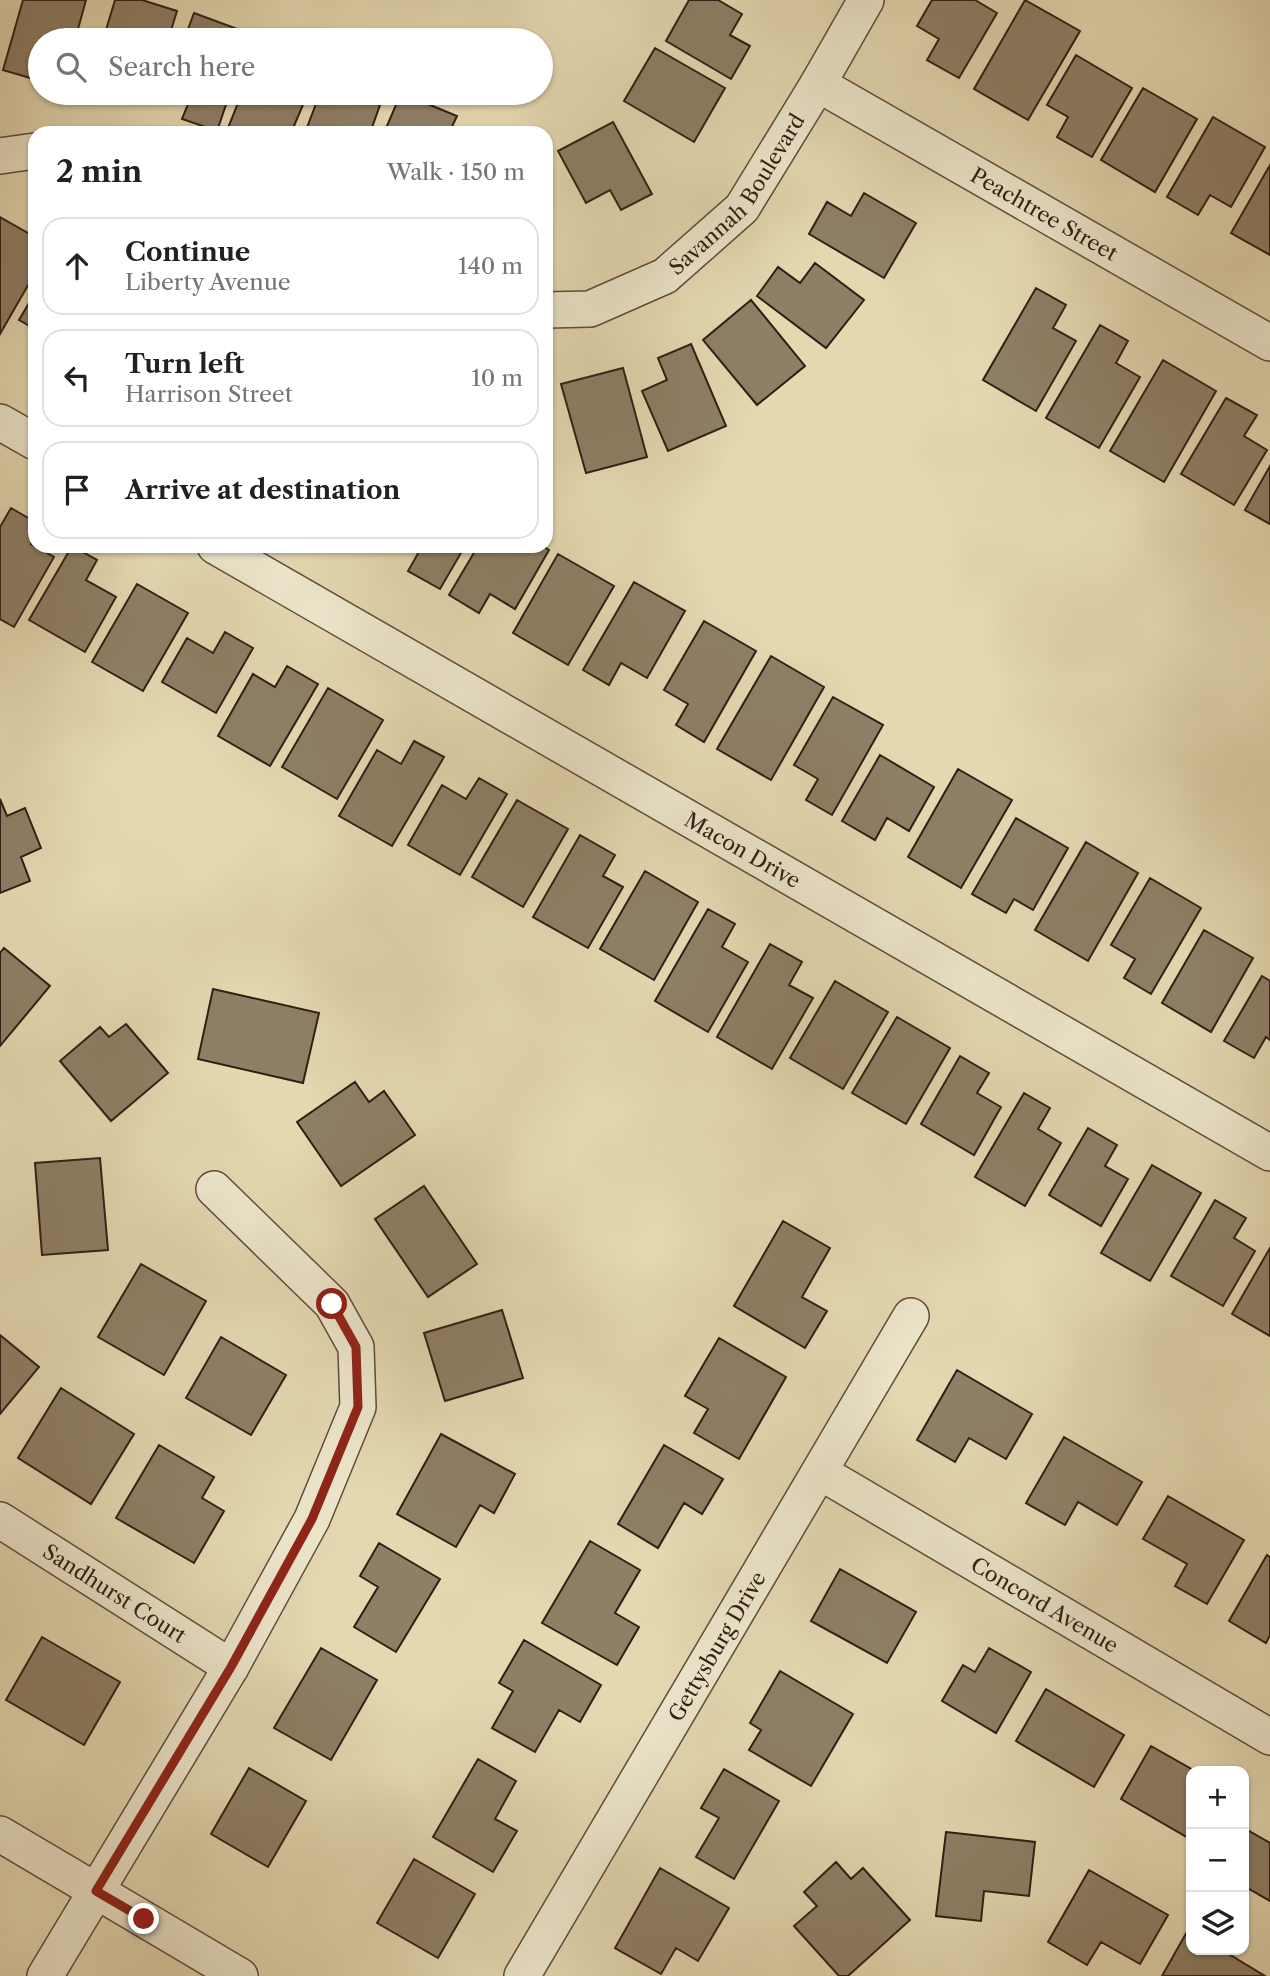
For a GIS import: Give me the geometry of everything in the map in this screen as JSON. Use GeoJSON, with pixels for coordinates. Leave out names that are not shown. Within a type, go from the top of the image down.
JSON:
{"type":"FeatureCollection","features":[{"type":"Feature","properties":{"kind":"street","name":"Savannah Boulevard"},"geometry":{"type":"LineString","coordinates":[[553,310],[590,309],[665,276],[742,208],[866,0]]}},
{"type":"Feature","properties":{"kind":"street","name":"Peachtree Street"},"geometry":{"type":"LineString","coordinates":[[818,84],[1270,343]]}},
{"type":"Feature","properties":{"kind":"street"},"geometry":{"type":"LineString","coordinates":[[0,156],[28,152]]}},
{"type":"Feature","properties":{"kind":"street"},"geometry":{"type":"LineString","coordinates":[[0,422],[28,438]]}},
{"type":"Feature","properties":{"kind":"street","name":"Macon Drive"},"geometry":{"type":"LineString","coordinates":[[227,553],[1270,1153]]}},
{"type":"Feature","properties":{"kind":"street"},"geometry":{"type":"LineString","coordinates":[[45,1976],[231,1667],[312,1519],[358,1407],[356,1347],[332,1304],[214,1188]]}},
{"type":"Feature","properties":{"kind":"street","name":"Gettysburg Drive"},"geometry":{"type":"LineString","coordinates":[[522,1976],[911,1316]]}},
{"type":"Feature","properties":{"kind":"street","name":"Concord Avenue"},"geometry":{"type":"LineString","coordinates":[[820,1472],[1270,1737]]}},
{"type":"Feature","properties":{"kind":"street","name":"Sandhurst Court"},"geometry":{"type":"LineString","coordinates":[[0,1520],[231,1667]]}},
{"type":"Feature","properties":{"kind":"street"},"geometry":{"type":"LineString","coordinates":[[0,1834],[240,1976]]}},
{"type":"Feature","properties":{"kind":"building"},"geometry":{"type":"Polygon","coordinates":[[[23,0],[86,0],[78,28],[28,28],[28,77],[3,70],[23,0]]]}},
{"type":"Feature","properties":{"kind":"building"},"geometry":{"type":"Polygon","coordinates":[[[115,0],[142,0],[177,11],[172,28],[107,28],[115,0]]]}},
{"type":"Feature","properties":{"kind":"building"},"geometry":{"type":"Polygon","coordinates":[[[689,0],[718,0],[742,14],[730,35],[750,46],[731,79],[666,41],[689,0]]]}},
{"type":"Feature","properties":{"kind":"building"},"geometry":{"type":"Polygon","coordinates":[[[932,0],[975,0],[997,13],[959,78],[927,60],[939,39],[917,26],[932,0]]]}},
{"type":"Feature","properties":{"kind":"building"},"geometry":{"type":"Polygon","coordinates":[[[1025,0],[1080,31],[1028,120],[974,89],[1025,0]]]}},
{"type":"Feature","properties":{"kind":"building"},"geometry":{"type":"Polygon","coordinates":[[[194,13],[235,28],[188,28],[194,13]]]}},
{"type":"Feature","properties":{"kind":"building"},"geometry":{"type":"Polygon","coordinates":[[[655,48],[725,88],[694,142],[624,101],[655,48]]]}},
{"type":"Feature","properties":{"kind":"building"},"geometry":{"type":"Polygon","coordinates":[[[1076,55],[1132,88],[1092,157],[1057,137],[1068,117],[1047,105],[1076,55]]]}},
{"type":"Feature","properties":{"kind":"building"},"geometry":{"type":"Polygon","coordinates":[[[1143,88],[1197,119],[1155,192],[1101,160],[1143,88]]]}},
{"type":"Feature","properties":{"kind":"building"},"geometry":{"type":"Polygon","coordinates":[[[188,105],[226,105],[219,126],[202,126],[182,119],[188,105]]]}},
{"type":"Feature","properties":{"kind":"building"},"geometry":{"type":"Polygon","coordinates":[[[237,105],[303,105],[294,126],[229,126],[237,105]]]}},
{"type":"Feature","properties":{"kind":"building"},"geometry":{"type":"Polygon","coordinates":[[[316,105],[380,105],[372,126],[308,126],[316,105]]]}},
{"type":"Feature","properties":{"kind":"building"},"geometry":{"type":"Polygon","coordinates":[[[396,105],[430,105],[457,116],[452,126],[387,126],[396,105]]]}},
{"type":"Feature","properties":{"kind":"building"},"geometry":{"type":"Polygon","coordinates":[[[1213,117],[1265,147],[1231,207],[1210,195],[1198,215],[1167,197],[1213,117]]]}},
{"type":"Feature","properties":{"kind":"building"},"geometry":{"type":"Polygon","coordinates":[[[613,122],[652,194],[621,210],[610,190],[586,203],[558,151],[613,122]]]}},
{"type":"Feature","properties":{"kind":"building"},"geometry":{"type":"Polygon","coordinates":[[[1270,165],[1270,255],[1231,233],[1270,165]]]}},
{"type":"Feature","properties":{"kind":"building"},"geometry":{"type":"Polygon","coordinates":[[[864,193],[916,223],[884,278],[809,234],[827,202],[851,216],[864,193]]]}},
{"type":"Feature","properties":{"kind":"building"},"geometry":{"type":"Polygon","coordinates":[[[0,217],[28,233],[28,285],[0,334],[0,217]]]}},
{"type":"Feature","properties":{"kind":"building"},"geometry":{"type":"Polygon","coordinates":[[[815,263],[864,300],[826,348],[757,296],[778,267],[800,283],[815,263]]]}},
{"type":"Feature","properties":{"kind":"building"},"geometry":{"type":"Polygon","coordinates":[[[1036,288],[1066,305],[1053,328],[1076,341],[1036,411],[983,380],[1036,288]]]}},
{"type":"Feature","properties":{"kind":"building"},"geometry":{"type":"Polygon","coordinates":[[[751,300],[805,366],[757,405],[703,340],[751,300]]]}},
{"type":"Feature","properties":{"kind":"building"},"geometry":{"type":"Polygon","coordinates":[[[28,305],[28,325],[19,320],[28,305]]]}},
{"type":"Feature","properties":{"kind":"building"},"geometry":{"type":"Polygon","coordinates":[[[1100,325],[1128,341],[1116,363],[1140,377],[1099,448],[1046,418],[1100,325]]]}},
{"type":"Feature","properties":{"kind":"building"},"geometry":{"type":"Polygon","coordinates":[[[691,344],[726,426],[668,451],[642,391],[667,380],[658,358],[691,344]]]}},
{"type":"Feature","properties":{"kind":"building"},"geometry":{"type":"Polygon","coordinates":[[[1163,360],[1216,391],[1164,482],[1110,451],[1163,360]]]}},
{"type":"Feature","properties":{"kind":"building"},"geometry":{"type":"Polygon","coordinates":[[[623,368],[647,457],[586,473],[561,384],[623,368]]]}},
{"type":"Feature","properties":{"kind":"building"},"geometry":{"type":"Polygon","coordinates":[[[1226,398],[1257,415],[1244,436],[1267,450],[1234,505],[1181,474],[1226,398]]]}},
{"type":"Feature","properties":{"kind":"building"},"geometry":{"type":"Polygon","coordinates":[[[1270,466],[1270,524],[1245,510],[1270,466]]]}},
{"type":"Feature","properties":{"kind":"building"},"geometry":{"type":"Polygon","coordinates":[[[11,508],[28,518],[28,553],[47,553],[54,557],[14,627],[0,619],[0,527],[11,508]]]}},
{"type":"Feature","properties":{"kind":"building"},"geometry":{"type":"Polygon","coordinates":[[[68,553],[84,553],[97,560],[86,580],[116,597],[85,652],[29,620],[68,553]]]}},
{"type":"Feature","properties":{"kind":"building"},"geometry":{"type":"Polygon","coordinates":[[[418,553],[461,553],[440,589],[408,571],[418,553]]]}},
{"type":"Feature","properties":{"kind":"building"},"geometry":{"type":"Polygon","coordinates":[[[474,553],[547,553],[515,609],[490,594],[479,613],[449,595],[474,553]]]}},
{"type":"Feature","properties":{"kind":"building"},"geometry":{"type":"Polygon","coordinates":[[[558,554],[614,586],[568,665],[513,633],[558,554]]]}},
{"type":"Feature","properties":{"kind":"building"},"geometry":{"type":"Polygon","coordinates":[[[634,582],[685,611],[647,678],[621,663],[609,685],[583,670],[634,582]]]}},
{"type":"Feature","properties":{"kind":"building"},"geometry":{"type":"Polygon","coordinates":[[[137,584],[188,613],[143,691],[92,662],[137,584]]]}},
{"type":"Feature","properties":{"kind":"building"},"geometry":{"type":"Polygon","coordinates":[[[704,621],[756,651],[704,742],[676,725],[688,704],[664,690],[704,621]]]}},
{"type":"Feature","properties":{"kind":"building"},"geometry":{"type":"Polygon","coordinates":[[[225,632],[253,648],[216,713],[162,682],[187,638],[213,653],[225,632]]]}},
{"type":"Feature","properties":{"kind":"building"},"geometry":{"type":"Polygon","coordinates":[[[771,656],[824,687],[771,780],[717,749],[771,656]]]}},
{"type":"Feature","properties":{"kind":"building"},"geometry":{"type":"Polygon","coordinates":[[[287,666],[318,684],[270,766],[218,736],[253,674],[275,687],[287,666]]]}},
{"type":"Feature","properties":{"kind":"building"},"geometry":{"type":"Polygon","coordinates":[[[328,688],[383,720],[337,799],[282,767],[328,688]]]}},
{"type":"Feature","properties":{"kind":"building"},"geometry":{"type":"Polygon","coordinates":[[[833,697],[883,725],[832,815],[806,800],[818,779],[794,765],[833,697]]]}},
{"type":"Feature","properties":{"kind":"building"},"geometry":{"type":"Polygon","coordinates":[[[414,741],[444,757],[392,846],[339,816],[377,750],[401,764],[414,741]]]}},
{"type":"Feature","properties":{"kind":"building"},"geometry":{"type":"Polygon","coordinates":[[[880,755],[934,787],[909,831],[887,818],[875,840],[842,821],[880,755]]]}},
{"type":"Feature","properties":{"kind":"building"},"geometry":{"type":"Polygon","coordinates":[[[958,769],[1012,800],[961,888],[908,857],[958,769]]]}},
{"type":"Feature","properties":{"kind":"building"},"geometry":{"type":"Polygon","coordinates":[[[479,778],[507,794],[460,875],[408,845],[442,785],[466,799],[479,778]]]}},
{"type":"Feature","properties":{"kind":"building"},"geometry":{"type":"Polygon","coordinates":[[[0,799],[7,816],[25,808],[41,848],[21,857],[30,881],[0,893],[0,799]]]}},
{"type":"Feature","properties":{"kind":"building"},"geometry":{"type":"Polygon","coordinates":[[[517,800],[568,829],[523,907],[472,877],[517,800]]]}},
{"type":"Feature","properties":{"kind":"building"},"geometry":{"type":"Polygon","coordinates":[[[1016,818],[1068,848],[1033,910],[1014,899],[1006,913],[972,894],[1016,818]]]}},
{"type":"Feature","properties":{"kind":"building"},"geometry":{"type":"Polygon","coordinates":[[[580,835],[615,855],[603,876],[623,887],[588,948],[533,917],[580,835]]]}},
{"type":"Feature","properties":{"kind":"building"},"geometry":{"type":"Polygon","coordinates":[[[1086,842],[1138,873],[1088,961],[1035,930],[1086,842]]]}},
{"type":"Feature","properties":{"kind":"building"},"geometry":{"type":"Polygon","coordinates":[[[645,871],[698,902],[654,980],[600,949],[645,871]]]}},
{"type":"Feature","properties":{"kind":"building"},"geometry":{"type":"Polygon","coordinates":[[[1150,878],[1201,908],[1151,994],[1124,978],[1135,959],[1111,945],[1150,878]]]}},
{"type":"Feature","properties":{"kind":"building"},"geometry":{"type":"Polygon","coordinates":[[[708,909],[735,924],[722,947],[748,962],[708,1032],[655,1001],[708,909]]]}},
{"type":"Feature","properties":{"kind":"building"},"geometry":{"type":"Polygon","coordinates":[[[1204,930],[1253,958],[1211,1032],[1162,1003],[1204,930]]]}},
{"type":"Feature","properties":{"kind":"building"},"geometry":{"type":"Polygon","coordinates":[[[770,944],[802,962],[789,985],[813,998],[772,1069],[717,1037],[770,944]]]}},
{"type":"Feature","properties":{"kind":"building"},"geometry":{"type":"Polygon","coordinates":[[[4,948],[50,986],[0,1046],[0,953],[4,948]]]}},
{"type":"Feature","properties":{"kind":"building"},"geometry":{"type":"Polygon","coordinates":[[[1262,976],[1270,981],[1270,1040],[1266,1037],[1254,1058],[1224,1041],[1262,976]]]}},
{"type":"Feature","properties":{"kind":"building"},"geometry":{"type":"Polygon","coordinates":[[[835,981],[888,1012],[843,1089],[790,1058],[835,981]]]}},
{"type":"Feature","properties":{"kind":"building"},"geometry":{"type":"Polygon","coordinates":[[[213,989],[319,1013],[303,1083],[198,1059],[213,989]]]}},
{"type":"Feature","properties":{"kind":"building"},"geometry":{"type":"Polygon","coordinates":[[[897,1017],[950,1048],[906,1124],[852,1093],[897,1017]]]}},
{"type":"Feature","properties":{"kind":"building"},"geometry":{"type":"Polygon","coordinates":[[[126,1024],[168,1073],[111,1121],[60,1061],[100,1027],[109,1037],[126,1024]]]}},
{"type":"Feature","properties":{"kind":"building"},"geometry":{"type":"Polygon","coordinates":[[[960,1056],[989,1073],[977,1093],[1001,1107],[974,1155],[921,1124],[960,1056]]]}},
{"type":"Feature","properties":{"kind":"building"},"geometry":{"type":"Polygon","coordinates":[[[355,1082],[369,1102],[384,1091],[415,1135],[341,1186],[297,1122],[355,1082]]]}},
{"type":"Feature","properties":{"kind":"building"},"geometry":{"type":"Polygon","coordinates":[[[1024,1093],[1050,1108],[1038,1129],[1061,1143],[1025,1206],[975,1177],[1024,1093]]]}},
{"type":"Feature","properties":{"kind":"building"},"geometry":{"type":"Polygon","coordinates":[[[1088,1128],[1117,1145],[1105,1166],[1128,1179],[1101,1226],[1049,1195],[1088,1128]]]}},
{"type":"Feature","properties":{"kind":"building"},"geometry":{"type":"Polygon","coordinates":[[[100,1158],[108,1250],[42,1255],[35,1163],[100,1158]]]}},
{"type":"Feature","properties":{"kind":"building"},"geometry":{"type":"Polygon","coordinates":[[[1152,1165],[1201,1193],[1150,1281],[1101,1253],[1152,1165]]]}},
{"type":"Feature","properties":{"kind":"building"},"geometry":{"type":"Polygon","coordinates":[[[424,1186],[477,1264],[428,1297],[375,1219],[424,1186]]]}},
{"type":"Feature","properties":{"kind":"building"},"geometry":{"type":"Polygon","coordinates":[[[1215,1200],[1246,1218],[1234,1238],[1255,1251],[1223,1306],[1171,1276],[1215,1200]]]}},
{"type":"Feature","properties":{"kind":"building"},"geometry":{"type":"Polygon","coordinates":[[[783,1221],[830,1248],[802,1297],[827,1311],[805,1348],[734,1306],[783,1221]]]}},
{"type":"Feature","properties":{"kind":"building"},"geometry":{"type":"Polygon","coordinates":[[[1270,1248],[1270,1336],[1232,1314],[1270,1248]]]}},
{"type":"Feature","properties":{"kind":"building"},"geometry":{"type":"Polygon","coordinates":[[[141,1264],[206,1301],[164,1375],[98,1337],[141,1264]]]}},
{"type":"Feature","properties":{"kind":"building"},"geometry":{"type":"Polygon","coordinates":[[[502,1310],[523,1378],[445,1401],[424,1333],[502,1310]]]}},
{"type":"Feature","properties":{"kind":"building"},"geometry":{"type":"Polygon","coordinates":[[[0,1335],[39,1367],[0,1414],[0,1335]]]}},
{"type":"Feature","properties":{"kind":"building"},"geometry":{"type":"Polygon","coordinates":[[[221,1337],[286,1375],[251,1435],[186,1398],[221,1337]]]}},
{"type":"Feature","properties":{"kind":"building"},"geometry":{"type":"Polygon","coordinates":[[[719,1338],[786,1377],[739,1459],[694,1433],[708,1409],[685,1396],[719,1338]]]}},
{"type":"Feature","properties":{"kind":"building"},"geometry":{"type":"Polygon","coordinates":[[[957,1370],[1032,1414],[1006,1459],[969,1438],[955,1462],[917,1440],[957,1370]]]}},
{"type":"Feature","properties":{"kind":"building"},"geometry":{"type":"Polygon","coordinates":[[[61,1388],[134,1434],[91,1504],[18,1458],[61,1388]]]}},
{"type":"Feature","properties":{"kind":"building"},"geometry":{"type":"Polygon","coordinates":[[[441,1434],[515,1474],[494,1513],[480,1505],[456,1547],[397,1514],[441,1434]]]}},
{"type":"Feature","properties":{"kind":"building"},"geometry":{"type":"Polygon","coordinates":[[[1064,1437],[1142,1482],[1117,1525],[1078,1502],[1065,1525],[1026,1503],[1064,1437]]]}},
{"type":"Feature","properties":{"kind":"building"},"geometry":{"type":"Polygon","coordinates":[[[159,1445],[214,1477],[202,1498],[224,1511],[194,1563],[116,1518],[159,1445]]]}},
{"type":"Feature","properties":{"kind":"building"},"geometry":{"type":"Polygon","coordinates":[[[664,1445],[723,1479],[702,1514],[684,1503],[658,1548],[618,1524],[664,1445]]]}},
{"type":"Feature","properties":{"kind":"building"},"geometry":{"type":"Polygon","coordinates":[[[1168,1496],[1244,1540],[1207,1604],[1175,1586],[1187,1564],[1143,1539],[1168,1496]]]}},
{"type":"Feature","properties":{"kind":"building"},"geometry":{"type":"Polygon","coordinates":[[[590,1541],[640,1570],[615,1613],[639,1627],[617,1665],[542,1623],[590,1541]]]}},
{"type":"Feature","properties":{"kind":"building"},"geometry":{"type":"Polygon","coordinates":[[[379,1543],[440,1579],[396,1652],[354,1627],[378,1587],[360,1576],[379,1543]]]}},
{"type":"Feature","properties":{"kind":"building"},"geometry":{"type":"Polygon","coordinates":[[[1267,1555],[1270,1557],[1270,1635],[1266,1643],[1229,1621],[1267,1555]]]}},
{"type":"Feature","properties":{"kind":"building"},"geometry":{"type":"Polygon","coordinates":[[[840,1569],[916,1612],[887,1663],[811,1621],[840,1569]]]}},
{"type":"Feature","properties":{"kind":"building"},"geometry":{"type":"Polygon","coordinates":[[[42,1637],[120,1682],[84,1745],[6,1700],[42,1637]]]}},
{"type":"Feature","properties":{"kind":"building"},"geometry":{"type":"Polygon","coordinates":[[[524,1640],[601,1685],[580,1722],[559,1710],[535,1752],[492,1728],[513,1691],[499,1683],[524,1640]]]}},
{"type":"Feature","properties":{"kind":"building"},"geometry":{"type":"Polygon","coordinates":[[[321,1648],[377,1680],[331,1760],[274,1728],[321,1648]]]}},
{"type":"Feature","properties":{"kind":"building"},"geometry":{"type":"Polygon","coordinates":[[[989,1648],[1031,1672],[996,1733],[942,1701],[963,1665],[975,1672],[989,1648]]]}},
{"type":"Feature","properties":{"kind":"building"},"geometry":{"type":"Polygon","coordinates":[[[780,1671],[853,1714],[811,1786],[749,1750],[761,1730],[750,1723],[780,1671]]]}},
{"type":"Feature","properties":{"kind":"building"},"geometry":{"type":"Polygon","coordinates":[[[1046,1689],[1124,1735],[1094,1787],[1016,1741],[1046,1689]]]}},
{"type":"Feature","properties":{"kind":"building"},"geometry":{"type":"Polygon","coordinates":[[[1151,1746],[1186,1766],[1186,1837],[1121,1799],[1151,1746]]]}},
{"type":"Feature","properties":{"kind":"building"},"geometry":{"type":"Polygon","coordinates":[[[478,1759],[516,1781],[495,1819],[517,1831],[493,1872],[433,1837],[478,1759]]]}},
{"type":"Feature","properties":{"kind":"building"},"geometry":{"type":"Polygon","coordinates":[[[249,1768],[306,1801],[268,1867],[211,1834],[249,1768]]]}},
{"type":"Feature","properties":{"kind":"building"},"geometry":{"type":"Polygon","coordinates":[[[724,1769],[779,1801],[734,1879],[696,1857],[719,1818],[701,1808],[724,1769]]]}},
{"type":"Feature","properties":{"kind":"building"},"geometry":{"type":"Polygon","coordinates":[[[1249,1831],[1270,1843],[1270,1901],[1249,1889],[1249,1831]]]}},
{"type":"Feature","properties":{"kind":"building"},"geometry":{"type":"Polygon","coordinates":[[[946,1832],[1035,1842],[1029,1896],[984,1891],[981,1921],[936,1916],[946,1832]]]}},
{"type":"Feature","properties":{"kind":"building"},"geometry":{"type":"Polygon","coordinates":[[[414,1859],[475,1894],[438,1958],[377,1923],[414,1859]]]}},
{"type":"Feature","properties":{"kind":"building"},"geometry":{"type":"Polygon","coordinates":[[[836,1862],[851,1879],[863,1868],[910,1920],[848,1976],[839,1976],[794,1926],[817,1906],[804,1892],[836,1862]]]}},
{"type":"Feature","properties":{"kind":"building"},"geometry":{"type":"Polygon","coordinates":[[[660,1868],[729,1908],[698,1961],[676,1948],[661,1974],[615,1948],[660,1868]]]}},
{"type":"Feature","properties":{"kind":"building"},"geometry":{"type":"Polygon","coordinates":[[[1089,1870],[1168,1915],[1140,1964],[1101,1942],[1087,1965],[1048,1942],[1089,1870]]]}},
{"type":"Feature","properties":{"kind":"building"},"geometry":{"type":"Polygon","coordinates":[[[1186,1934],[1186,1955],[1230,1955],[1265,1976],[1162,1976],[1186,1934]]]}},
{"type":"Feature","properties":{"kind":"route"},"geometry":{"type":"LineString","coordinates":[[144,1919],[96,1891],[231,1667],[312,1519],[358,1407],[356,1347],[332,1304]]}}]}
